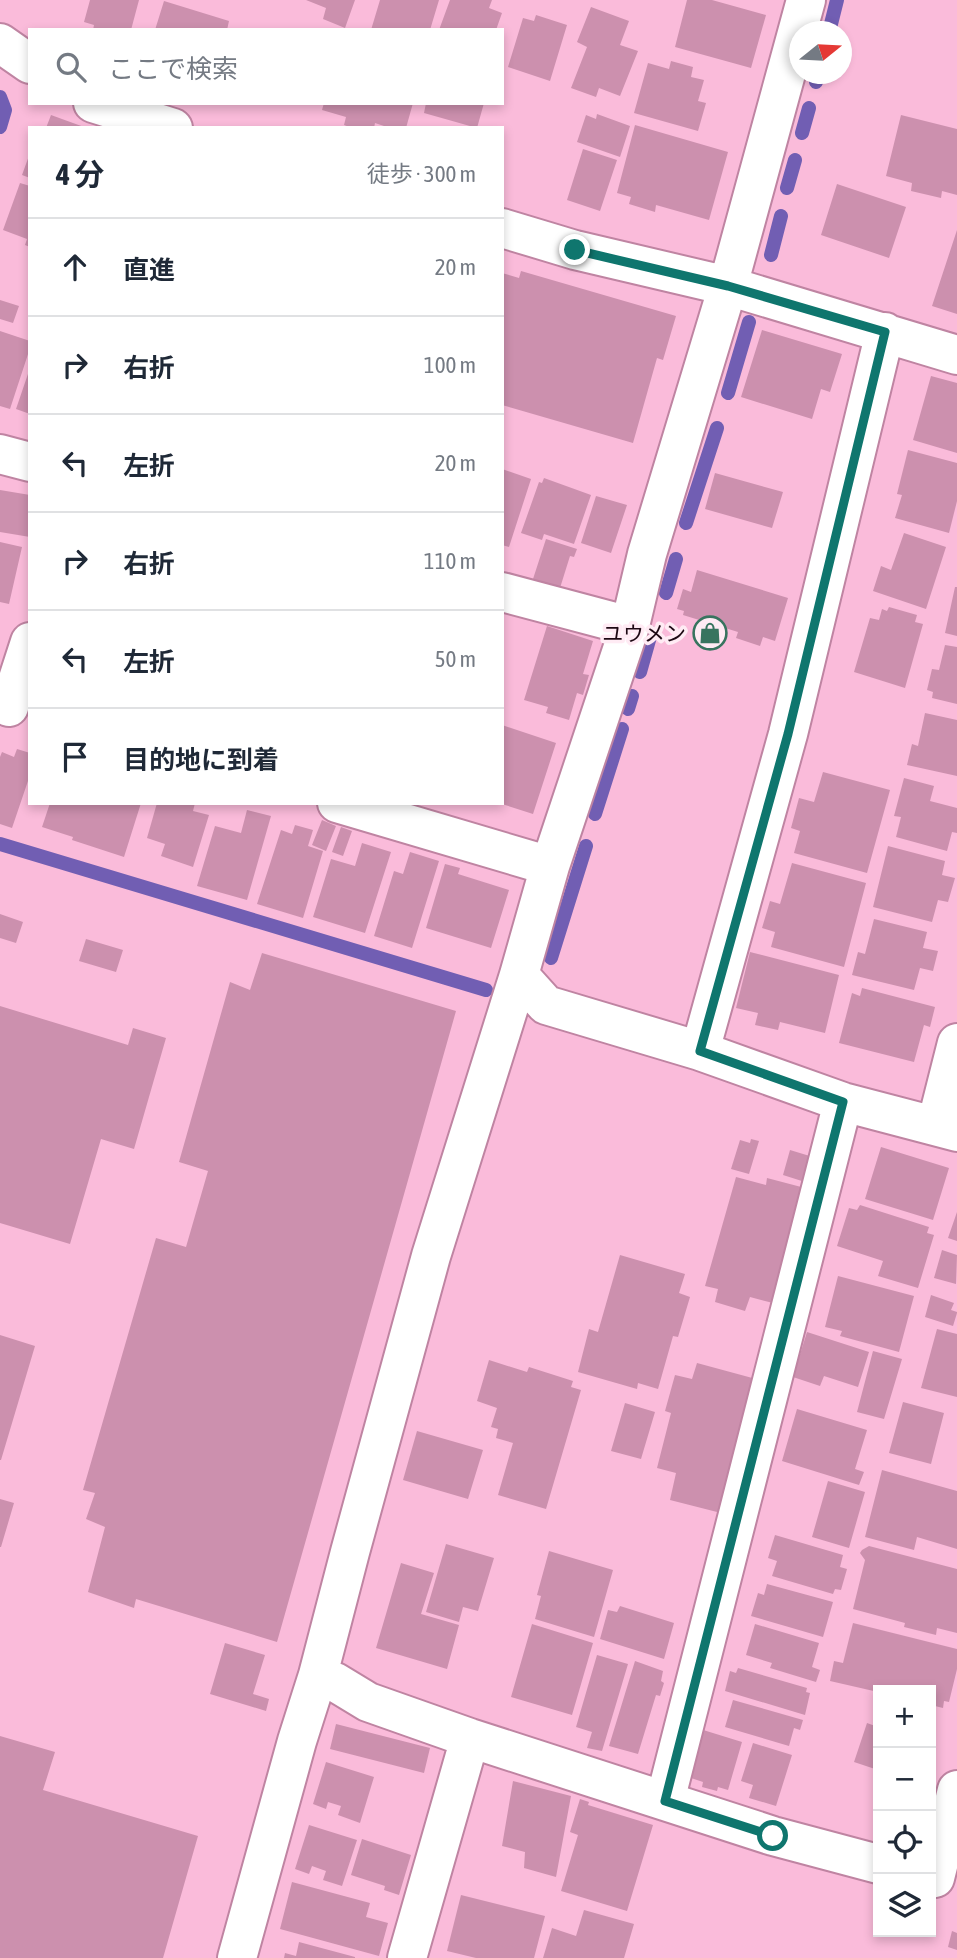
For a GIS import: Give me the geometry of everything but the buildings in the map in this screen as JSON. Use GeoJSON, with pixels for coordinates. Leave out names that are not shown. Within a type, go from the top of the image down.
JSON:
{"type":"FeatureCollection","features":[{"type":"Feature","properties":{"kind":"street"},"geometry":{"type":"LineString","coordinates":[[237,1958],[318,1675],[431,1256],[519,975],[550,866],[630,626],[647,554],[728,286],[806,0]]}},
{"type":"Feature","properties":{"kind":"street"},"geometry":{"type":"LineString","coordinates":[[0,43],[28,63]]}},
{"type":"Feature","properties":{"kind":"street"},"geometry":{"type":"LineString","coordinates":[[99,105],[167,126]]}},
{"type":"Feature","properties":{"kind":"street"},"geometry":{"type":"LineString","coordinates":[[504,229],[575,250],[728,286],[957,355]]}},
{"type":"Feature","properties":{"kind":"street"},"geometry":{"type":"LineString","coordinates":[[700,1051],[788,734],[885,332]]}},
{"type":"Feature","properties":{"kind":"street"},"geometry":{"type":"LineString","coordinates":[[0,454],[28,461]]}},
{"type":"Feature","properties":{"kind":"street"},"geometry":{"type":"LineString","coordinates":[[504,593],[630,626]]}},
{"type":"Feature","properties":{"kind":"street"},"geometry":{"type":"LineString","coordinates":[[13,708],[28,650]]}},
{"type":"Feature","properties":{"kind":"street"},"geometry":{"type":"LineString","coordinates":[[344,805],[550,866]]}},
{"type":"Feature","properties":{"kind":"street"},"geometry":{"type":"LineString","coordinates":[[519,975],[546,1005],[700,1051],[843,1102],[946,1129],[957,1044]]}},
{"type":"Feature","properties":{"kind":"street"},"geometry":{"type":"LineString","coordinates":[[665,1801],[843,1102]]}},
{"type":"Feature","properties":{"kind":"street"},"geometry":{"type":"LineString","coordinates":[[318,1675],[368,1702],[470,1738],[773,1836],[873,1863]]}},
{"type":"Feature","properties":{"kind":"street"},"geometry":{"type":"LineString","coordinates":[[407,1958],[470,1738]]}},
{"type":"Feature","properties":{"kind":"street"},"geometry":{"type":"LineString","coordinates":[[941,1880],[957,1790]]}},
{"type":"Feature","properties":{"kind":"waterway"},"geometry":{"type":"LineString","coordinates":[[832,21],[837,0]]}},
{"type":"Feature","properties":{"kind":"waterway"},"geometry":{"type":"LineString","coordinates":[[0,97],[5,110],[0,127]]}},
{"type":"Feature","properties":{"kind":"waterway"},"geometry":{"type":"LineString","coordinates":[[802,133],[809,108]]}},
{"type":"Feature","properties":{"kind":"waterway"},"geometry":{"type":"LineString","coordinates":[[787,188],[795,160]]}},
{"type":"Feature","properties":{"kind":"waterway"},"geometry":{"type":"LineString","coordinates":[[771,255],[781,216]]}},
{"type":"Feature","properties":{"kind":"waterway"},"geometry":{"type":"LineString","coordinates":[[728,393],[749,322]]}},
{"type":"Feature","properties":{"kind":"waterway"},"geometry":{"type":"LineString","coordinates":[[686,523],[717,428]]}},
{"type":"Feature","properties":{"kind":"waterway"},"geometry":{"type":"LineString","coordinates":[[666,593],[676,559]]}},
{"type":"Feature","properties":{"kind":"waterway"},"geometry":{"type":"LineString","coordinates":[[640,672],[651,633]]}},
{"type":"Feature","properties":{"kind":"waterway"},"geometry":{"type":"LineString","coordinates":[[628,709],[632,696]]}},
{"type":"Feature","properties":{"kind":"waterway"},"geometry":{"type":"LineString","coordinates":[[595,814],[622,729]]}},
{"type":"Feature","properties":{"kind":"waterway"},"geometry":{"type":"LineString","coordinates":[[0,844],[486,990]]}},
{"type":"Feature","properties":{"kind":"waterway"},"geometry":{"type":"LineString","coordinates":[[551,958],[586,846]]}},
{"type":"Feature","properties":{"kind":"place","name":"ユウメン"},"geometry":{"type":"Point","coordinates":[710,633]}},
{"type":"Feature","properties":{"kind":"route"},"geometry":{"type":"LineString","coordinates":[[575,250],[728,286],[885,332],[788,734],[700,1051],[843,1102],[665,1801],[773,1836]]}}]}
